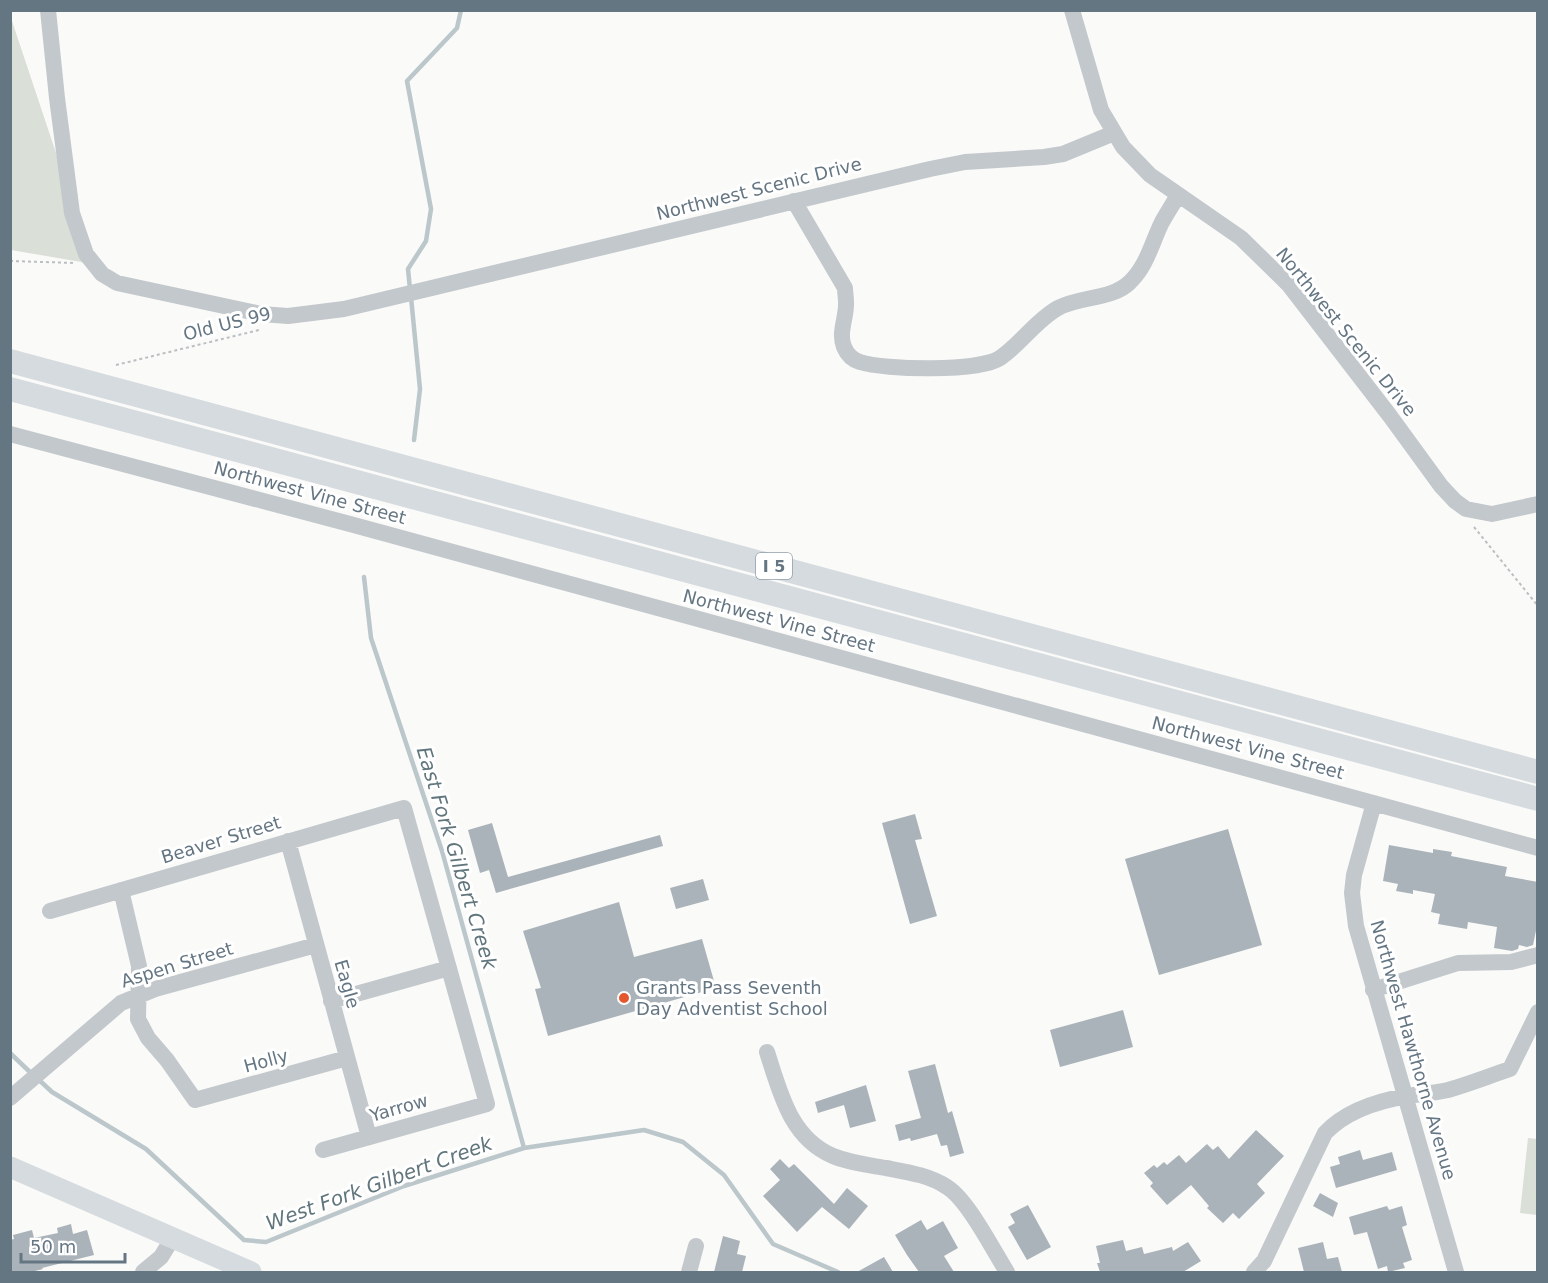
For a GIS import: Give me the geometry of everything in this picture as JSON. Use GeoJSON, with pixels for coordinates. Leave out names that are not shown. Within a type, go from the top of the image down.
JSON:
{"type":"FeatureCollection","features":[{"type":"Feature","properties":{"kind":"highway","name":"I 5"},"geometry":{"type":"LineString","coordinates":[[10,361],[1538,772]]}},
{"type":"Feature","properties":{"kind":"highway","name":"I 5"},"geometry":{"type":"LineString","coordinates":[[10,389],[1538,800]]}},
{"type":"Feature","properties":{"kind":"main road"},"geometry":{"type":"LineString","coordinates":[[10,1167],[250,1272]]}},
{"type":"Feature","properties":{"kind":"street","name":"Northwest Scenic Drive"},"geometry":{"type":"LineString","coordinates":[[48,10],[72,213],[86,254],[102,274],[117,283],[261,314],[288,316],[314,314],[344,309],[930,169],[964,162],[1063,154],[1114,133],[1140,167],[1241,238],[1288,285],[1441,486],[1455,501],[1466,509],[1492,514],[1538,504]]}},
{"type":"Feature","properties":{"kind":"street"},"geometry":{"type":"LineString","coordinates":[[1072,10],[1101,110],[1114,133]]}},
{"type":"Feature","properties":{"kind":"street"},"geometry":{"type":"LineString","coordinates":[[794,201],[845,288],[846,303],[842,328],[844,347],[850,357],[860,362],[890,367],[945,368],[987,364],[999,359],[1046,315],[1061,306],[1118,290],[1129,284],[1146,261],[1163,220],[1178,195]]}},
{"type":"Feature","properties":{"kind":"street","name":"Northwest Vine Street"},"geometry":{"type":"LineString","coordinates":[[10,434],[373,530],[1538,848]]}},
{"type":"Feature","properties":{"kind":"street","name":"Northwest Hawthorne Avenue"},"geometry":{"type":"LineString","coordinates":[[1374,803],[1358,860],[1352,893],[1356,926],[1456,1272]]}},
{"type":"Feature","properties":{"kind":"street","name":"Beaver Street"},"geometry":{"type":"LineString","coordinates":[[50,911],[404,808],[448,968]]}},
{"type":"Feature","properties":{"kind":"street","name":"Eagle"},"geometry":{"type":"LineString","coordinates":[[288,840],[369,1137]]}},
{"type":"Feature","properties":{"kind":"street"},"geometry":{"type":"LineString","coordinates":[[121,890],[140,966],[141,980],[138,995]]}},
{"type":"Feature","properties":{"kind":"street","name":"Aspen Street"},"geometry":{"type":"LineString","coordinates":[[10,1098],[120,1003],[138,995],[315,945]]}},
{"type":"Feature","properties":{"kind":"street"},"geometry":{"type":"LineString","coordinates":[[1373,990],[1458,963],[1511,962],[1538,955]]}},
{"type":"Feature","properties":{"kind":"street"},"geometry":{"type":"LineString","coordinates":[[332,1001],[448,968]]}},
{"type":"Feature","properties":{"kind":"street","name":"Yarrow"},"geometry":{"type":"LineString","coordinates":[[322,1150],[487,1104],[448,968]]}},
{"type":"Feature","properties":{"kind":"street","name":"Holly"},"geometry":{"type":"LineString","coordinates":[[138,995],[138,1019],[141,1027],[195,1100],[347,1059]]}},
{"type":"Feature","properties":{"kind":"street"},"geometry":{"type":"LineString","coordinates":[[1254,1272],[1264,1261],[1324,1133],[1335,1122],[1349,1113],[1404,1097],[1447,1090],[1510,1069],[1538,1012]]}},
{"type":"Feature","properties":{"kind":"street"},"geometry":{"type":"LineString","coordinates":[[767,1052],[783,1101],[803,1135],[831,1155],[850,1161],[915,1173],[949,1188],[961,1199],[1007,1272]]}},
{"type":"Feature","properties":{"kind":"street"},"geometry":{"type":"LineString","coordinates":[[143,1272],[161,1257],[172,1239]]}},
{"type":"Feature","properties":{"kind":"street"},"geometry":{"type":"LineString","coordinates":[[689,1272],[696,1246]]}},
{"type":"Feature","properties":{"kind":"path"},"geometry":{"type":"LineString","coordinates":[[10,261],[93,264]]}},
{"type":"Feature","properties":{"kind":"path","name":"Old US 99"},"geometry":{"type":"LineString","coordinates":[[116,365],[264,329]]}},
{"type":"Feature","properties":{"kind":"path"},"geometry":{"type":"LineString","coordinates":[[1470,522],[1538,606]]}},
{"type":"Feature","properties":{"kind":"shaded area"},"geometry":{"type":"Polygon","coordinates":[[[11,18],[93,264],[11,250],[11,18]]]}},
{"type":"Feature","properties":{"kind":"shaded area"},"geometry":{"type":"Polygon","coordinates":[[[1528,1138],[1537,1139],[1537,1215],[1520,1213],[1528,1138]]]}},
{"type":"Feature","properties":{"kind":"building"},"geometry":{"type":"Polygon","coordinates":[[[915,814],[922,839],[915,840],[937,916],[910,924],[882,823],[915,814]]]}},
{"type":"Feature","properties":{"kind":"building"},"geometry":{"type":"Polygon","coordinates":[[[492,823],[508,877],[660,835],[663,846],[496,893],[489,870],[480,873],[468,830],[492,823]]]}},
{"type":"Feature","properties":{"kind":"building"},"geometry":{"type":"Polygon","coordinates":[[[1228,829],[1262,945],[1159,975],[1125,859],[1228,829]]]}},
{"type":"Feature","properties":{"kind":"building"},"geometry":{"type":"Polygon","coordinates":[[[1389,845],[1433,853],[1433,849],[1452,852],[1451,856],[1507,867],[1505,876],[1538,882],[1538,921],[1533,945],[1527,947],[1519,945],[1518,949],[1512,951],[1494,948],[1497,927],[1468,922],[1467,929],[1438,924],[1440,914],[1431,912],[1435,894],[1413,890],[1413,894],[1396,891],[1398,884],[1383,881],[1389,845]]]}},
{"type":"Feature","properties":{"kind":"building"},"geometry":{"type":"Polygon","coordinates":[[[703,879],[709,900],[676,909],[670,888],[703,879]]]}},
{"type":"Feature","properties":{"kind":"building"},"geometry":{"type":"Polygon","coordinates":[[[619,902],[634,957],[702,939],[716,988],[548,1036],[535,989],[541,988],[523,931],[619,902]]]}},
{"type":"Feature","properties":{"kind":"building"},"geometry":{"type":"Polygon","coordinates":[[[1123,1010],[1133,1047],[1060,1067],[1050,1030],[1123,1010]]]}},
{"type":"Feature","properties":{"kind":"building"},"geometry":{"type":"Polygon","coordinates":[[[935,1064],[948,1113],[952,1111],[964,1153],[950,1157],[947,1145],[941,1146],[937,1134],[911,1141],[910,1138],[899,1141],[895,1125],[921,1118],[908,1071],[935,1064]]]}},
{"type":"Feature","properties":{"kind":"building"},"geometry":{"type":"Polygon","coordinates":[[[866,1085],[876,1121],[850,1128],[844,1105],[818,1113],[815,1102],[866,1085]]]}},
{"type":"Feature","properties":{"kind":"building"},"geometry":{"type":"Polygon","coordinates":[[[1256,1130],[1284,1156],[1257,1184],[1265,1193],[1239,1219],[1233,1213],[1223,1223],[1207,1208],[1209,1206],[1191,1185],[1167,1205],[1150,1186],[1153,1183],[1144,1173],[1154,1165],[1157,1168],[1164,1162],[1167,1165],[1179,1155],[1186,1163],[1207,1144],[1213,1150],[1218,1146],[1229,1159],[1256,1130]]]}},
{"type":"Feature","properties":{"kind":"building"},"geometry":{"type":"Polygon","coordinates":[[[1360,1150],[1363,1160],[1392,1152],[1397,1170],[1336,1188],[1330,1167],[1340,1164],[1338,1157],[1360,1150]]]}},
{"type":"Feature","properties":{"kind":"building"},"geometry":{"type":"Polygon","coordinates":[[[780,1159],[789,1168],[794,1164],[834,1204],[847,1188],[868,1206],[849,1229],[822,1207],[797,1232],[763,1196],[780,1180],[770,1169],[780,1159]]]}},
{"type":"Feature","properties":{"kind":"building"},"geometry":{"type":"Polygon","coordinates":[[[1320,1193],[1338,1203],[1333,1217],[1313,1206],[1320,1193]]]}},
{"type":"Feature","properties":{"kind":"building"},"geometry":{"type":"Polygon","coordinates":[[[1028,1205],[1051,1247],[1027,1260],[1008,1227],[1015,1223],[1010,1214],[1028,1205]]]}},
{"type":"Feature","properties":{"kind":"building"},"geometry":{"type":"Polygon","coordinates":[[[1387,1206],[1389,1210],[1402,1206],[1407,1225],[1402,1227],[1412,1260],[1403,1263],[1405,1268],[1388,1272],[1387,1266],[1378,1269],[1367,1232],[1354,1235],[1349,1217],[1387,1206]]]}},
{"type":"Feature","properties":{"kind":"building"},"geometry":{"type":"Polygon","coordinates":[[[921,1220],[927,1230],[943,1221],[958,1248],[944,1256],[954,1272],[919,1272],[907,1255],[895,1235],[921,1220]]]}},
{"type":"Feature","properties":{"kind":"building"},"geometry":{"type":"Polygon","coordinates":[[[71,1224],[73,1234],[87,1230],[94,1255],[31,1272],[10,1272],[10,1240],[14,1239],[13,1235],[32,1230],[34,1238],[58,1233],[57,1228],[71,1224]]]}},
{"type":"Feature","properties":{"kind":"building"},"geometry":{"type":"Polygon","coordinates":[[[723,1236],[740,1241],[737,1254],[746,1256],[742,1272],[714,1272],[723,1236]]]}},
{"type":"Feature","properties":{"kind":"building"},"geometry":{"type":"Polygon","coordinates":[[[1123,1240],[1126,1251],[1142,1247],[1144,1254],[1172,1247],[1173,1251],[1188,1242],[1201,1261],[1183,1272],[1100,1272],[1096,1246],[1123,1240]]]}},
{"type":"Feature","properties":{"kind":"building"},"geometry":{"type":"Polygon","coordinates":[[[1323,1242],[1327,1259],[1338,1257],[1342,1272],[1304,1272],[1298,1248],[1323,1242]]]}},
{"type":"Feature","properties":{"kind":"building"},"geometry":{"type":"Polygon","coordinates":[[[884,1257],[893,1272],[857,1272],[884,1257]]]}},
{"type":"Feature","properties":{"kind":"waterway","name":"East Fork Gilbert Creek"},"geometry":{"type":"LineString","coordinates":[[410,289],[408,269],[426,241],[431,209],[407,81],[457,28],[461,10]]}},
{"type":"Feature","properties":{"kind":"waterway","name":"East Fork Gilbert Creek"},"geometry":{"type":"LineString","coordinates":[[411,297],[420,389],[414,440]]}},
{"type":"Feature","properties":{"kind":"waterway","name":"East Fork Gilbert Creek"},"geometry":{"type":"LineString","coordinates":[[364,577],[371,638],[442,851],[524,1148]]}},
{"type":"Feature","properties":{"kind":"waterway","name":"West Fork Gilbert Creek"},"geometry":{"type":"LineString","coordinates":[[10,1053],[32,1074]]}},
{"type":"Feature","properties":{"kind":"waterway","name":"West Fork Gilbert Creek"},"geometry":{"type":"LineString","coordinates":[[38,1079],[52,1092],[146,1149],[244,1240],[266,1242],[404,1186],[524,1148],[644,1130],[683,1142],[724,1175],[773,1244],[838,1272]]}},
{"type":"Feature","properties":{"kind":"place","name":"Grants Pass Seventh Day Adventist School"},"geometry":{"type":"Point","coordinates":[624,998]}}]}
